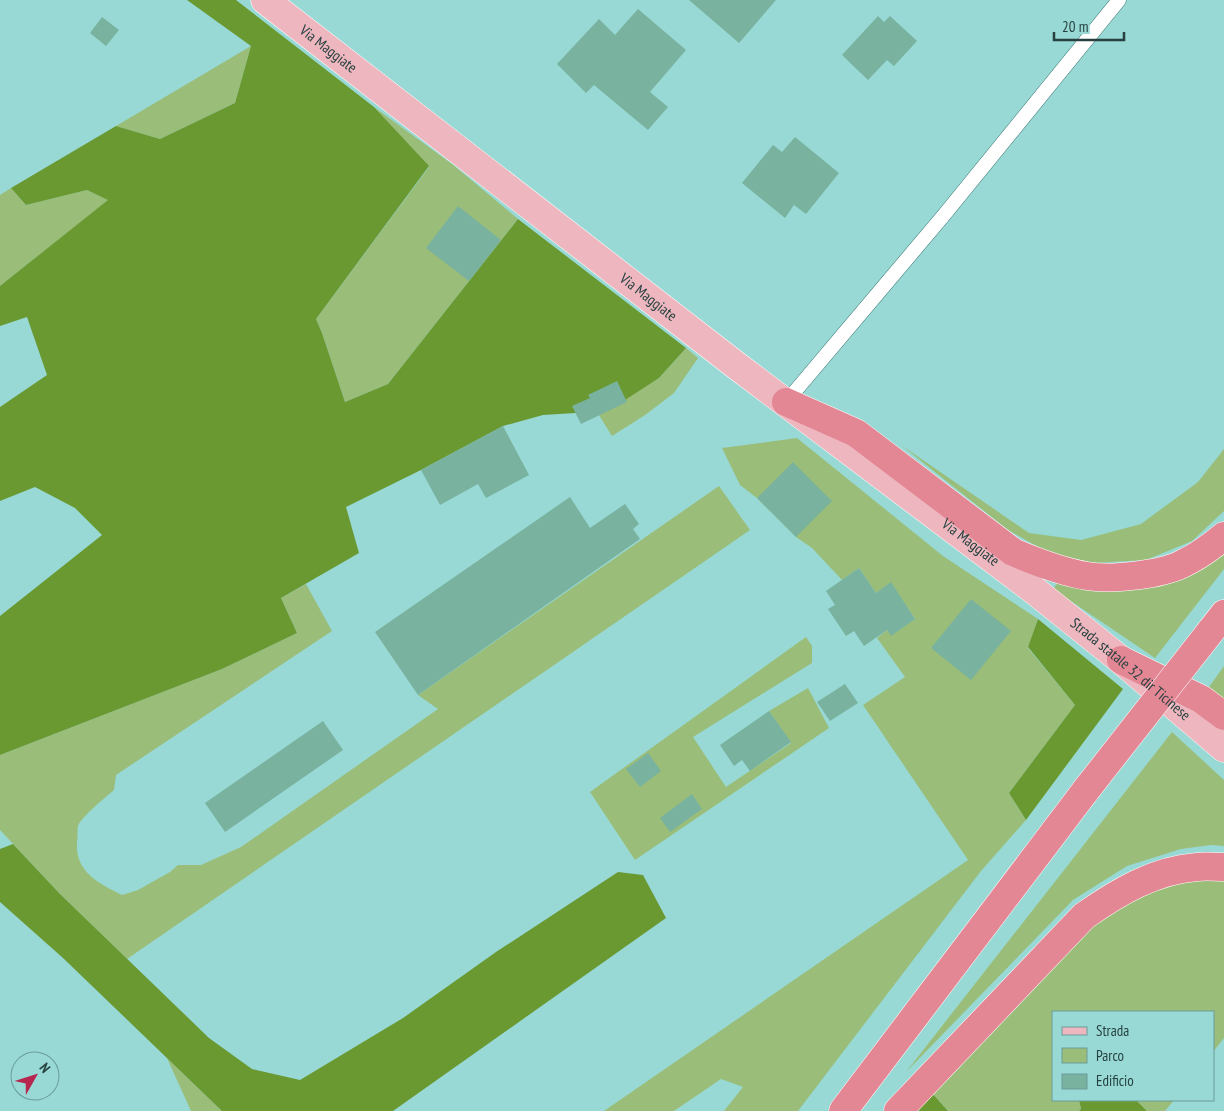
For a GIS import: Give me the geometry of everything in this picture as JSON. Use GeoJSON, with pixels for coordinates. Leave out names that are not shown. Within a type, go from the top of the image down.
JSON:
{"type":"FeatureCollection","features":[{"type":"Feature","properties":{"kind":"highway"},"geometry":{"type":"LineString","coordinates":[[786,402],[856,433],[1013,552],[1031,560],[1087,576],[1136,576],[1159,572],[1181,565],[1209,549],[1224,536]]}},
{"type":"Feature","properties":{"kind":"highway"},"geometry":{"type":"LineString","coordinates":[[843,1111],[1086,790],[1219,622]]}},
{"type":"Feature","properties":{"kind":"highway"},"geometry":{"type":"LineString","coordinates":[[1121,660],[1201,699],[1224,716]]}},
{"type":"Feature","properties":{"kind":"highway"},"geometry":{"type":"LineString","coordinates":[[898,1111],[1084,916],[1136,883],[1196,866],[1224,866]]}},
{"type":"Feature","properties":{"kind":"main road","name":"Via Maggiate"},"geometry":{"type":"LineString","coordinates":[[265,0],[786,402],[1035,591]]}},
{"type":"Feature","properties":{"kind":"main road","name":"Strada statale 32 dir Ticinese"},"geometry":{"type":"LineString","coordinates":[[1035,591],[1121,660],[1224,748]]}},
{"type":"Feature","properties":{"kind":"lane"},"geometry":{"type":"LineString","coordinates":[[786,402],[944,215],[1120,0]]}},
{"type":"Feature","properties":{"kind":"green space"},"geometry":{"type":"Polygon","coordinates":[[[187,0],[236,0],[374,107],[429,166],[316,319],[345,402],[388,384],[518,219],[686,348],[659,378],[608,411],[543,415],[503,426],[421,470],[346,507],[359,553],[281,598],[297,633],[222,669],[0,755],[0,616],[102,535],[75,508],[35,487],[0,501],[0,407],[47,375],[27,317],[0,326],[0,286],[108,200],[87,190],[26,205],[11,188],[116,126],[160,139],[235,103],[251,46],[187,0]]]}},
{"type":"Feature","properties":{"kind":"green space"},"geometry":{"type":"Polygon","coordinates":[[[251,46],[235,103],[160,139],[116,126],[251,46]]]}},
{"type":"Feature","properties":{"kind":"green space"},"geometry":{"type":"Polygon","coordinates":[[[374,107],[452,164],[518,219],[388,384],[345,402],[316,319],[429,167],[374,107]]]}},
{"type":"Feature","properties":{"kind":"green space"},"geometry":{"type":"Polygon","coordinates":[[[11,188],[26,205],[87,190],[109,200],[0,286],[0,195],[11,188]]]}},
{"type":"Feature","properties":{"kind":"green space"},"geometry":{"type":"Polygon","coordinates":[[[686,348],[698,358],[674,393],[645,415],[612,436],[597,412],[659,378],[686,348]]]}},
{"type":"Feature","properties":{"kind":"green space"},"geometry":{"type":"Polygon","coordinates":[[[797,438],[943,556],[1038,619],[1028,648],[1075,705],[1009,793],[1026,820],[981,871],[798,1111],[724,1111],[743,1087],[721,1079],[674,1111],[604,1111],[968,860],[863,705],[905,677],[877,638],[887,630],[891,635],[915,619],[891,583],[876,593],[859,568],[842,580],[812,548],[796,537],[757,498],[740,485],[722,448],[797,438]]]}},
{"type":"Feature","properties":{"kind":"green space"},"geometry":{"type":"Polygon","coordinates":[[[901,445],[1029,533],[1081,540],[1141,524],[1198,482],[1224,449],[1224,511],[1192,541],[1146,560],[1094,563],[1051,554],[1008,530],[901,445]]]}},
{"type":"Feature","properties":{"kind":"green space"},"geometry":{"type":"Polygon","coordinates":[[[719,486],[750,530],[127,959],[60,894],[0,830],[0,755],[222,669],[297,633],[281,598],[306,584],[332,631],[116,775],[114,790],[89,812],[78,826],[77,852],[84,869],[97,881],[122,895],[138,890],[170,872],[178,865],[201,865],[241,847],[438,709],[418,695],[719,486]]]}},
{"type":"Feature","properties":{"kind":"green space"},"geometry":{"type":"Polygon","coordinates":[[[1224,550],[1224,569],[1155,658],[1053,589],[1059,581],[1224,550]]]}},
{"type":"Feature","properties":{"kind":"green space"},"geometry":{"type":"Polygon","coordinates":[[[1038,619],[1123,689],[1026,820],[1009,793],[1075,705],[1028,647],[1038,619]]]}},
{"type":"Feature","properties":{"kind":"green space"},"geometry":{"type":"Polygon","coordinates":[[[806,637],[812,646],[812,663],[693,737],[726,787],[791,743],[769,711],[808,688],[829,728],[635,860],[590,792],[806,637]]]}},
{"type":"Feature","properties":{"kind":"green space"},"geometry":{"type":"Polygon","coordinates":[[[1224,666],[1224,699],[1209,687],[1224,666]]]}},
{"type":"Feature","properties":{"kind":"green space"},"geometry":{"type":"Polygon","coordinates":[[[1172,732],[1224,780],[1224,846],[1211,845],[1181,849],[1127,866],[1073,900],[906,1072],[1172,732]]]}},
{"type":"Feature","properties":{"kind":"green space"},"geometry":{"type":"Polygon","coordinates":[[[13,844],[60,894],[209,1038],[252,1069],[300,1080],[403,1018],[496,952],[618,872],[643,875],[666,918],[393,1111],[222,1111],[63,958],[0,902],[0,849],[13,844]]]}},
{"type":"Feature","properties":{"kind":"green space"},"geometry":{"type":"Polygon","coordinates":[[[1184,876],[1224,877],[1224,1038],[1214,1051],[1214,1011],[1052,1011],[1052,1101],[1079,1101],[1081,1110],[948,1111],[931,1092],[1084,932],[1131,897],[1184,876]]]}},
{"type":"Feature","properties":{"kind":"green space"},"geometry":{"type":"Polygon","coordinates":[[[167,1058],[222,1111],[191,1111],[167,1058]]]}},
{"type":"Feature","properties":{"kind":"green space"},"geometry":{"type":"Polygon","coordinates":[[[931,1092],[948,1111],[913,1111],[931,1092]]]}},
{"type":"Feature","properties":{"kind":"green space"},"geometry":{"type":"Polygon","coordinates":[[[1079,1101],[1137,1101],[1147,1111],[1079,1111],[1081,1109],[1079,1101]]]}},
{"type":"Feature","properties":{"kind":"green space"},"geometry":{"type":"Polygon","coordinates":[[[1137,1101],[1173,1101],[1165,1111],[1147,1111],[1137,1101]]]}},
{"type":"Feature","properties":{"kind":"building"},"geometry":{"type":"Polygon","coordinates":[[[689,0],[776,0],[739,43],[689,0]]]}},
{"type":"Feature","properties":{"kind":"building"},"geometry":{"type":"Polygon","coordinates":[[[638,9],[686,50],[650,92],[668,107],[648,130],[594,85],[586,93],[557,64],[599,19],[615,35],[638,9]]]}},
{"type":"Feature","properties":{"kind":"building"},"geometry":{"type":"Polygon","coordinates":[[[878,16],[884,22],[890,16],[917,41],[894,66],[887,60],[868,80],[842,55],[878,16]]]}},
{"type":"Feature","properties":{"kind":"building"},"geometry":{"type":"Polygon","coordinates":[[[102,17],[119,30],[106,46],[90,33],[102,17]]]}},
{"type":"Feature","properties":{"kind":"building"},"geometry":{"type":"Polygon","coordinates":[[[795,137],[839,173],[806,214],[794,205],[785,218],[742,183],[773,145],[782,152],[795,137]]]}},
{"type":"Feature","properties":{"kind":"building"},"geometry":{"type":"Polygon","coordinates":[[[458,206],[501,240],[469,281],[426,248],[458,206]]]}},
{"type":"Feature","properties":{"kind":"building"},"geometry":{"type":"Polygon","coordinates":[[[617,381],[627,402],[581,424],[572,406],[590,398],[588,395],[617,381]]]}},
{"type":"Feature","properties":{"kind":"building"},"geometry":{"type":"Polygon","coordinates":[[[503,426],[529,475],[486,498],[478,484],[440,505],[421,470],[503,426]]]}},
{"type":"Feature","properties":{"kind":"building"},"geometry":{"type":"Polygon","coordinates":[[[793,462],[832,501],[796,537],[757,498],[793,462]]]}},
{"type":"Feature","properties":{"kind":"building"},"geometry":{"type":"Polygon","coordinates":[[[570,497],[590,528],[625,504],[639,524],[633,529],[640,539],[418,695],[375,632],[570,497]]]}},
{"type":"Feature","properties":{"kind":"building"},"geometry":{"type":"Polygon","coordinates":[[[859,568],[876,593],[891,582],[915,619],[891,636],[887,630],[864,646],[854,631],[846,636],[828,609],[835,605],[826,591],[859,568]]]}},
{"type":"Feature","properties":{"kind":"building"},"geometry":{"type":"Polygon","coordinates":[[[971,599],[1011,631],[971,680],[931,648],[971,599]]]}},
{"type":"Feature","properties":{"kind":"building"},"geometry":{"type":"Polygon","coordinates":[[[845,684],[858,703],[830,721],[817,702],[845,684]]]}},
{"type":"Feature","properties":{"kind":"building"},"geometry":{"type":"Polygon","coordinates":[[[769,711],[791,742],[750,771],[742,760],[734,766],[720,745],[769,711]]]}},
{"type":"Feature","properties":{"kind":"building"},"geometry":{"type":"Polygon","coordinates":[[[323,721],[343,750],[225,832],[205,803],[323,721]]]}},
{"type":"Feature","properties":{"kind":"building"},"geometry":{"type":"Polygon","coordinates":[[[648,753],[661,771],[640,787],[626,769],[648,753]]]}},
{"type":"Feature","properties":{"kind":"building"},"geometry":{"type":"Polygon","coordinates":[[[692,794],[702,809],[670,832],[660,818],[692,794]]]}}]}
